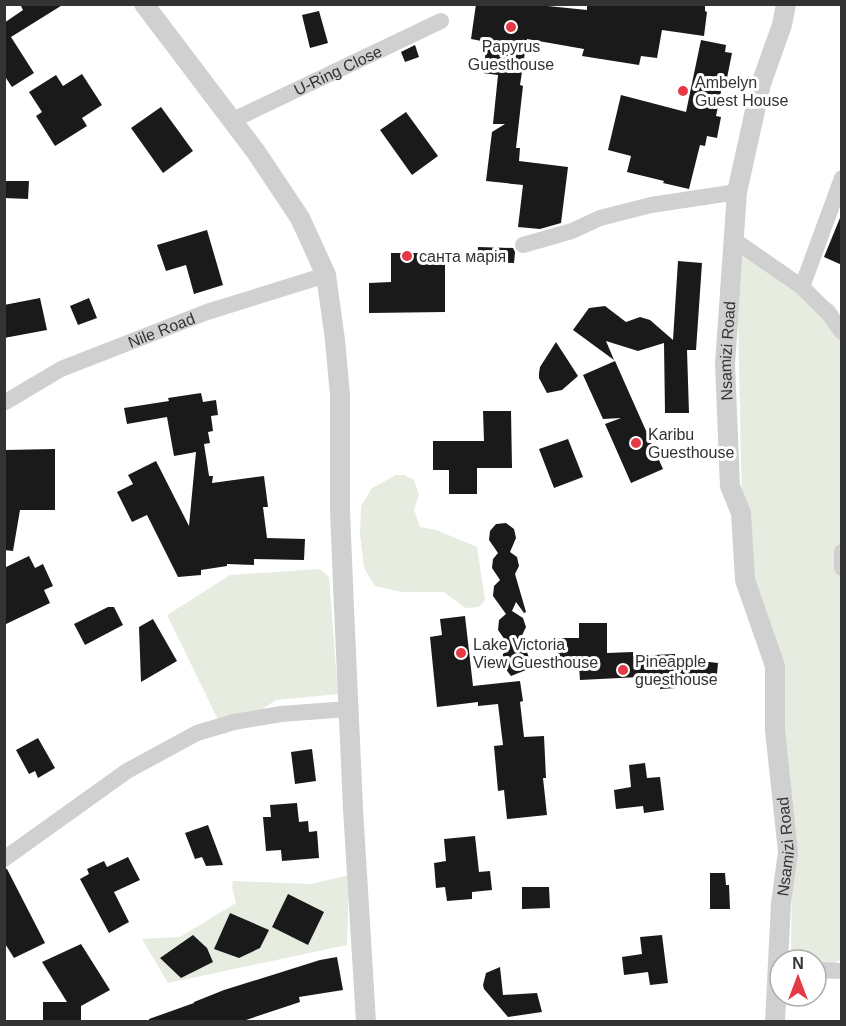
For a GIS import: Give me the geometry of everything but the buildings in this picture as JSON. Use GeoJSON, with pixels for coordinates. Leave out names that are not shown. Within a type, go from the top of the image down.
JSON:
{"type":"FeatureCollection","features":[{"type":"Feature","properties":{"kind":"street"},"geometry":{"type":"LineString","coordinates":[[144,4],[233,120],[300,218],[326,275],[340,395],[340,511],[348,708],[366,1022]]}},
{"type":"Feature","properties":{"kind":"street","name":"Nsamizi Road"},"geometry":{"type":"LineString","coordinates":[[780,948],[788,852],[776,730],[775,666],[745,580],[741,513],[730,486],[725,364],[737,192],[761,84],[782,25],[786,4]]}},
{"type":"Feature","properties":{"kind":"street","name":"U-Ring Close"},"geometry":{"type":"LineString","coordinates":[[233,120],[441,21]]}},
{"type":"Feature","properties":{"kind":"street"},"geometry":{"type":"LineString","coordinates":[[802,287],[842,178]]}},
{"type":"Feature","properties":{"kind":"street"},"geometry":{"type":"LineString","coordinates":[[523,245],[572,231],[600,218],[651,205],[737,192]]}},
{"type":"Feature","properties":{"kind":"street"},"geometry":{"type":"LineString","coordinates":[[734,240],[802,287],[829,314],[842,332]]}},
{"type":"Feature","properties":{"kind":"street","name":"Nile Road"},"geometry":{"type":"LineString","coordinates":[[4,403],[61,369],[207,312],[326,275]]}},
{"type":"Feature","properties":{"kind":"street"},"geometry":{"type":"LineString","coordinates":[[842,552],[842,568]]}},
{"type":"Feature","properties":{"kind":"street"},"geometry":{"type":"LineString","coordinates":[[4,859],[127,771],[197,733],[234,722],[281,714],[348,708]]}},
{"type":"Feature","properties":{"kind":"shaded area"},"geometry":{"type":"Polygon","coordinates":[[[756,254],[835,306],[841,317],[842,959],[828,966],[828,948],[791,948],[792,861],[783,752],[742,503],[738,320],[743,255],[756,254]]]}},
{"type":"Feature","properties":{"kind":"shaded area"},"geometry":{"type":"Polygon","coordinates":[[[396,475],[404,475],[414,480],[419,494],[414,510],[420,527],[436,530],[477,547],[485,600],[479,607],[465,608],[444,592],[402,592],[375,586],[364,568],[360,535],[361,506],[372,488],[396,475]]]}},
{"type":"Feature","properties":{"kind":"shaded area"},"geometry":{"type":"Polygon","coordinates":[[[320,569],[329,577],[338,694],[276,700],[225,734],[167,615],[230,575],[320,569]]]}},
{"type":"Feature","properties":{"kind":"shaded area"},"geometry":{"type":"Polygon","coordinates":[[[349,875],[347,945],[168,983],[142,939],[180,937],[236,903],[232,888],[233,881],[311,884],[349,875]]]}},
{"type":"Feature","properties":{"kind":"place","name":"Papyrus Guesthouse"},"geometry":{"type":"Point","coordinates":[511,27]}},
{"type":"Feature","properties":{"kind":"place","name":"Ambelyn Guest House"},"geometry":{"type":"Point","coordinates":[683,91]}},
{"type":"Feature","properties":{"kind":"place","name":"санта марія"},"geometry":{"type":"Point","coordinates":[407,256]}},
{"type":"Feature","properties":{"kind":"place","name":"Karibu Guesthouse"},"geometry":{"type":"Point","coordinates":[636,443]}},
{"type":"Feature","properties":{"kind":"place","name":"Lake Victoria View Guesthouse"},"geometry":{"type":"Point","coordinates":[461,653]}},
{"type":"Feature","properties":{"kind":"place","name":"Pineapple guesthouse"},"geometry":{"type":"Point","coordinates":[623,670]}}]}
